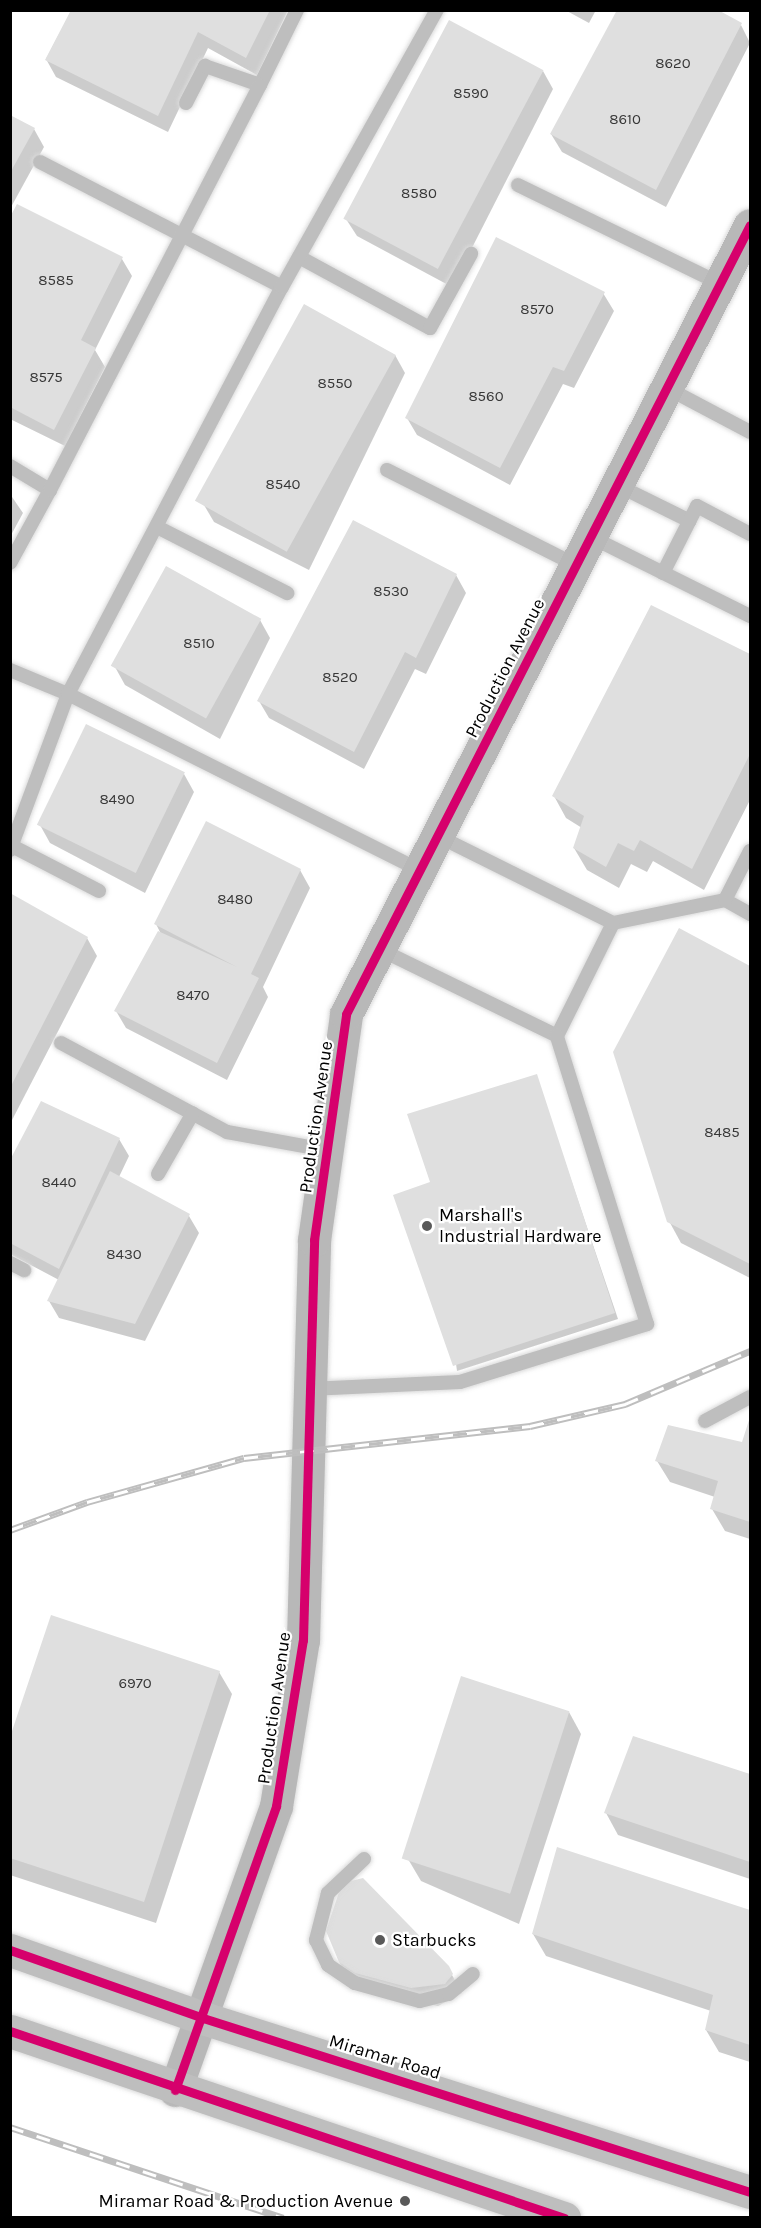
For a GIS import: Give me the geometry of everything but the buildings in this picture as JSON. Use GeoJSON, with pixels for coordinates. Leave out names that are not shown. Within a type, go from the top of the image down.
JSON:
{"type":"FeatureCollection","features":[{"type":"Feature","properties":{"kind":"main road","name":"Miramar Road"},"geometry":{"type":"LineString","coordinates":[[10,1950],[203,2018],[750,2192]]}},
{"type":"Feature","properties":{"kind":"main road"},"geometry":{"type":"LineString","coordinates":[[10,2031],[175,2090],[564,2217]]}},
{"type":"Feature","properties":{"kind":"street","name":"Production Avenue"},"geometry":{"type":"LineString","coordinates":[[175,2090],[203,2018],[276,1806],[303,1640],[308,1389],[314,1240],[346,1014],[750,225]]}},
{"type":"Feature","properties":{"kind":"lane"},"geometry":{"type":"LineString","coordinates":[[10,563],[50,490],[297,10]]}},
{"type":"Feature","properties":{"kind":"lane"},"geometry":{"type":"LineString","coordinates":[[99,891],[11,848],[68,694],[159,528],[282,287],[437,10]]}},
{"type":"Feature","properties":{"kind":"lane"},"geometry":{"type":"LineString","coordinates":[[186,103],[206,66],[260,85]]}},
{"type":"Feature","properties":{"kind":"lane"},"geometry":{"type":"LineString","coordinates":[[40,162],[282,287]]}},
{"type":"Feature","properties":{"kind":"lane"},"geometry":{"type":"LineString","coordinates":[[518,185],[721,284]]}},
{"type":"Feature","properties":{"kind":"lane"},"geometry":{"type":"LineString","coordinates":[[299,257],[430,328],[471,254]]}},
{"type":"Feature","properties":{"kind":"lane"},"geometry":{"type":"LineString","coordinates":[[667,388],[750,432]]}},
{"type":"Feature","properties":{"kind":"lane"},"geometry":{"type":"LineString","coordinates":[[10,466],[50,490]]}},
{"type":"Feature","properties":{"kind":"lane"},"geometry":{"type":"LineString","coordinates":[[387,470],[584,551],[663,573],[750,616]]}},
{"type":"Feature","properties":{"kind":"lane"},"geometry":{"type":"LineString","coordinates":[[617,485],[690,521]]}},
{"type":"Feature","properties":{"kind":"lane"},"geometry":{"type":"LineString","coordinates":[[663,573],[698,506],[750,534]]}},
{"type":"Feature","properties":{"kind":"lane"},"geometry":{"type":"LineString","coordinates":[[159,528],[287,593]]}},
{"type":"Feature","properties":{"kind":"lane"},"geometry":{"type":"LineString","coordinates":[[10,670],[68,694],[420,870]]}},
{"type":"Feature","properties":{"kind":"lane"},"geometry":{"type":"LineString","coordinates":[[438,836],[613,923],[725,900],[750,914]]}},
{"type":"Feature","properties":{"kind":"lane"},"geometry":{"type":"LineString","coordinates":[[725,900],[750,851]]}},
{"type":"Feature","properties":{"kind":"lane"},"geometry":{"type":"LineString","coordinates":[[308,1389],[460,1382],[647,1324],[557,1036],[613,923]]}},
{"type":"Feature","properties":{"kind":"lane"},"geometry":{"type":"LineString","coordinates":[[379,949],[557,1036]]}},
{"type":"Feature","properties":{"kind":"lane"},"geometry":{"type":"LineString","coordinates":[[61,1043],[227,1132],[328,1150]]}},
{"type":"Feature","properties":{"kind":"lane"},"geometry":{"type":"LineString","coordinates":[[158,1174],[193,1113]]}},
{"type":"Feature","properties":{"kind":"lane"},"geometry":{"type":"LineString","coordinates":[[10,1263],[24,1270]]}},
{"type":"Feature","properties":{"kind":"lane"},"geometry":{"type":"LineString","coordinates":[[705,1421],[750,1397]]}},
{"type":"Feature","properties":{"kind":"lane"},"geometry":{"type":"LineString","coordinates":[[364,1859],[328,1893],[316,1940],[328,1965],[355,1983],[420,2001],[449,1994],[473,1974]]}},
{"type":"Feature","properties":{"kind":"railway"},"geometry":{"type":"LineString","coordinates":[[10,1530],[87,1502],[244,1458],[530,1426],[625,1404],[750,1351]]}},
{"type":"Feature","properties":{"kind":"railway"},"geometry":{"type":"LineString","coordinates":[[10,2127],[283,2218]]}},
{"type":"Feature","properties":{"kind":"cycle path"},"geometry":{"type":"LineString","coordinates":[[175,2090],[276,1806],[303,1640],[314,1240],[346,1014],[750,225]]}},
{"type":"Feature","properties":{"kind":"cycle path"},"geometry":{"type":"LineString","coordinates":[[10,1950],[203,2018],[750,2192]]}},
{"type":"Feature","properties":{"kind":"cycle path"},"geometry":{"type":"LineString","coordinates":[[10,2031],[564,2218]]}},
{"type":"Feature","properties":{"kind":"place","name":"Marshall's Industrial Hardware"},"geometry":{"type":"Point","coordinates":[427,1226]}},
{"type":"Feature","properties":{"kind":"place","name":"Starbucks"},"geometry":{"type":"Point","coordinates":[380,1940]}},
{"type":"Feature","properties":{"kind":"place","name":"Miramar Road & Production Avenue"},"geometry":{"type":"Point","coordinates":[405,2201]}}]}
